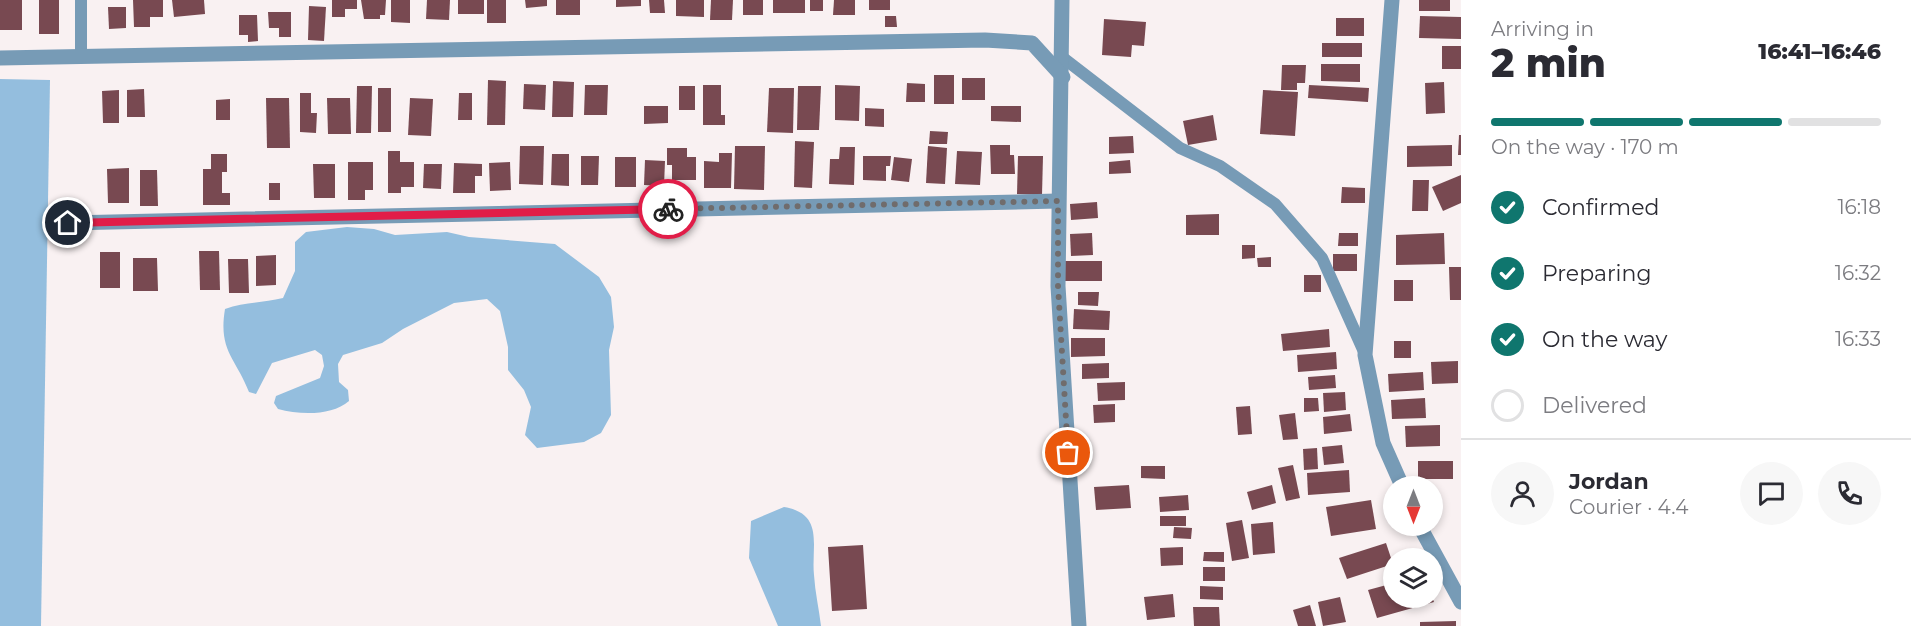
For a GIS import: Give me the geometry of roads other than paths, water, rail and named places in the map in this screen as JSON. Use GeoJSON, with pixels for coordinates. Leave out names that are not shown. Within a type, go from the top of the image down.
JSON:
{"type":"FeatureCollection","features":[{"type":"Feature","properties":{"kind":"street"},"geometry":{"type":"LineString","coordinates":[[1062,0],[1063,77],[1058,201],[1058,286],[1079,626]]}},
{"type":"Feature","properties":{"kind":"street"},"geometry":{"type":"LineString","coordinates":[[1392,0],[1365,355],[1383,443],[1398,476]]}},
{"type":"Feature","properties":{"kind":"street"},"geometry":{"type":"LineString","coordinates":[[0,58],[985,40],[1032,43],[1063,77]]}},
{"type":"Feature","properties":{"kind":"street"},"geometry":{"type":"LineString","coordinates":[[68,223],[1058,201]]}},
{"type":"Feature","properties":{"kind":"street"},"geometry":{"type":"LineString","coordinates":[[1425,536],[1461,602]]}},
{"type":"Feature","properties":{"kind":"lane"},"geometry":{"type":"LineString","coordinates":[[81,0],[81,57]]}},
{"type":"Feature","properties":{"kind":"lane"},"geometry":{"type":"LineString","coordinates":[[1062,57],[1180,148],[1220,166],[1275,204],[1322,258],[1365,355]]}},
{"type":"Feature","properties":{"kind":"water"},"geometry":{"type":"Polygon","coordinates":[[[0,79],[50,80],[41,626],[0,626],[0,79]]]}},
{"type":"Feature","properties":{"kind":"water"},"geometry":{"type":"Polygon","coordinates":[[[347,227],[374,229],[395,235],[447,232],[469,237],[555,244],[599,277],[611,297],[614,327],[609,350],[611,415],[601,433],[584,442],[537,448],[525,435],[531,407],[524,390],[508,370],[508,347],[500,311],[487,299],[454,303],[403,329],[382,343],[343,355],[338,364],[339,382],[348,390],[349,401],[342,406],[315,413],[278,409],[274,403],[276,396],[320,378],[324,366],[322,355],[315,350],[272,363],[256,394],[249,392],[226,345],[223,323],[225,309],[283,298],[295,271],[295,242],[306,232],[347,227]]]}},
{"type":"Feature","properties":{"kind":"water"},"geometry":{"type":"Polygon","coordinates":[[[784,507],[806,516],[811,524],[821,626],[778,626],[749,558],[751,521],[784,507]]]}}]}
